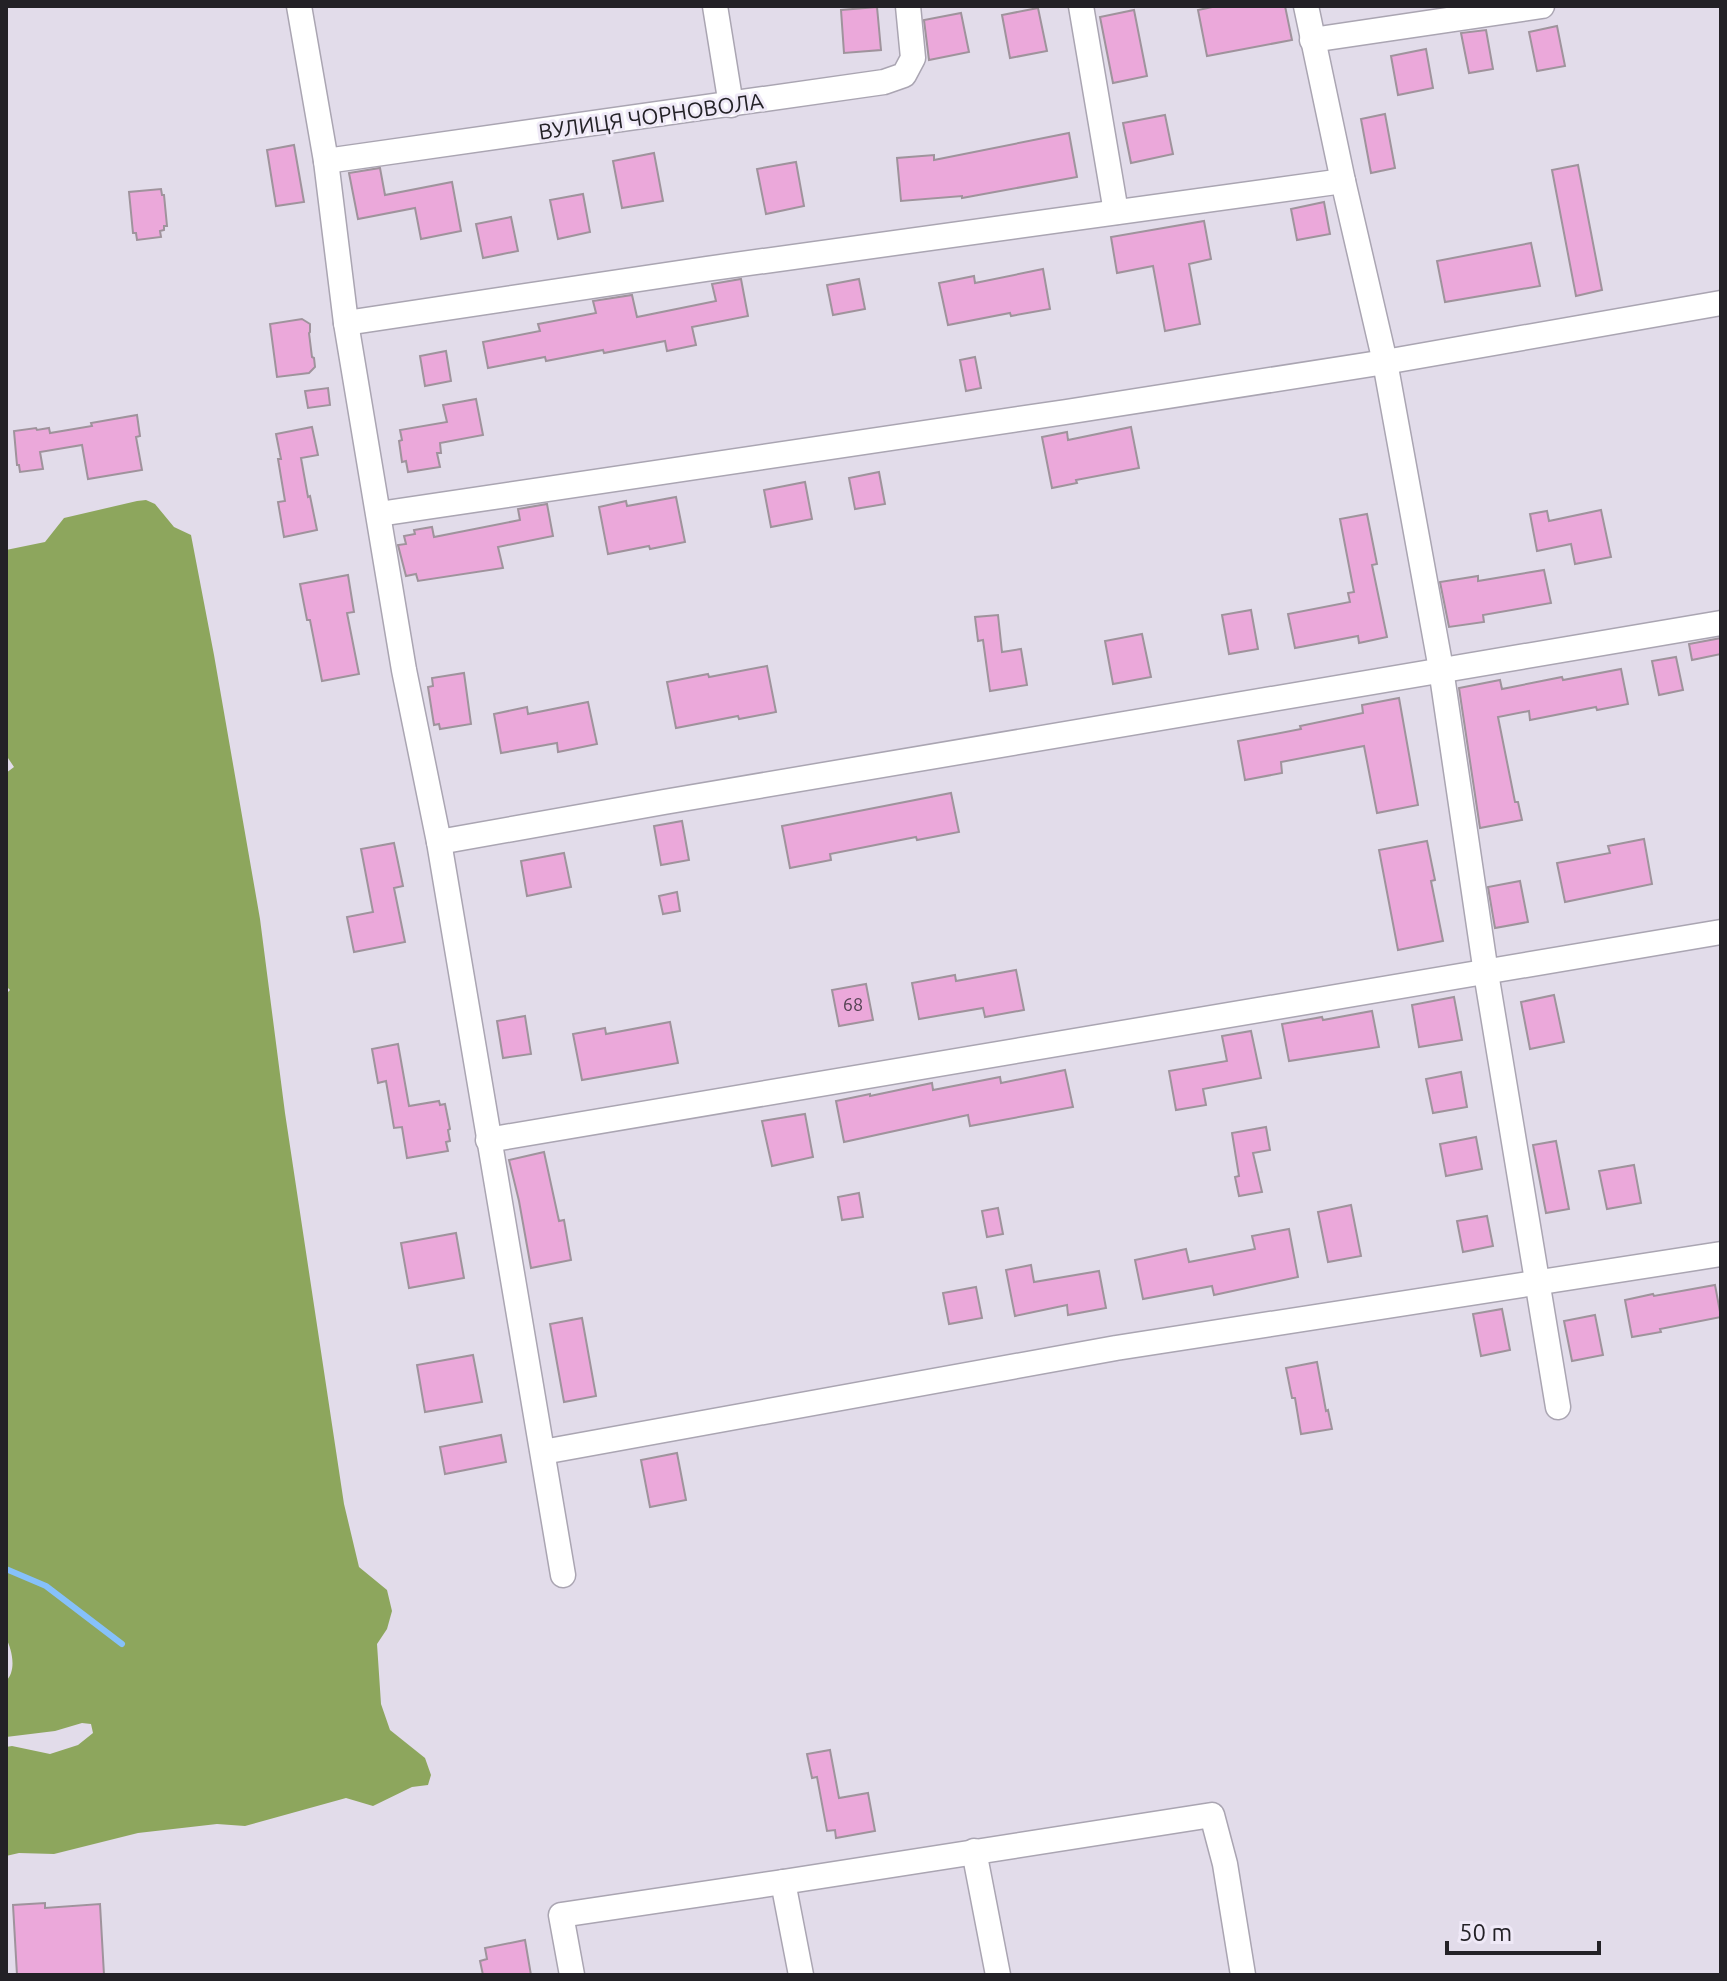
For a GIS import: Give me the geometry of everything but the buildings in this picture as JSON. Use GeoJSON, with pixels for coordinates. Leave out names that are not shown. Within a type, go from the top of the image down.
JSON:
{"type":"FeatureCollection","features":[{"type":"Feature","properties":{"kind":"street"},"geometry":{"type":"LineString","coordinates":[[299,6],[326,161],[346,323],[404,670],[439,842],[563,1575]]}},
{"type":"Feature","properties":{"kind":"street"},"geometry":{"type":"LineString","coordinates":[[715,6],[731,105]]}},
{"type":"Feature","properties":{"kind":"street","name":"ВУЛИЦЯ ЧОРНОВОЛА"},"geometry":{"type":"LineString","coordinates":[[326,161],[884,82],[904,75],[913,58],[908,6]]}},
{"type":"Feature","properties":{"kind":"street"},"geometry":{"type":"LineString","coordinates":[[1081,6],[1116,212]]}},
{"type":"Feature","properties":{"kind":"street"},"geometry":{"type":"LineString","coordinates":[[1306,6],[1385,362],[1441,669],[1486,973],[1558,1407]]}},
{"type":"Feature","properties":{"kind":"street"},"geometry":{"type":"LineString","coordinates":[[1312,40],[1542,6]]}},
{"type":"Feature","properties":{"kind":"street"},"geometry":{"type":"LineString","coordinates":[[346,323],[706,269],[1343,181]]}},
{"type":"Feature","properties":{"kind":"street"},"geometry":{"type":"LineString","coordinates":[[379,514],[1385,362],[1721,303]]}},
{"type":"Feature","properties":{"kind":"street"},"geometry":{"type":"LineString","coordinates":[[439,842],[1721,623]]}},
{"type":"Feature","properties":{"kind":"street"},"geometry":{"type":"LineString","coordinates":[[488,1140],[1721,932]]}},
{"type":"Feature","properties":{"kind":"street"},"geometry":{"type":"LineString","coordinates":[[543,1452],[1116,1348],[1721,1254]]}},
{"type":"Feature","properties":{"kind":"street"},"geometry":{"type":"LineString","coordinates":[[572,1975],[561,1915],[1212,1815],[1225,1864],[1243,1975]]}},
{"type":"Feature","properties":{"kind":"street"},"geometry":{"type":"LineString","coordinates":[[974,1851],[998,1975]]}},
{"type":"Feature","properties":{"kind":"street"},"geometry":{"type":"LineString","coordinates":[[783,1882],[801,1975]]}},
{"type":"Feature","properties":{"kind":"green space"},"geometry":{"type":"Polygon","coordinates":[[[146,500],[155,504],[174,527],[191,535],[260,919],[285,1113],[344,1504],[359,1567],[387,1590],[392,1611],[387,1629],[377,1644],[381,1704],[390,1730],[425,1758],[431,1775],[428,1785],[412,1787],[373,1806],[346,1798],[245,1826],[217,1824],[138,1833],[54,1854],[19,1853],[6,1856],[6,1747],[50,1754],[78,1745],[93,1733],[91,1724],[82,1723],[55,1731],[6,1737],[6,1681],[11,1671],[12,1654],[6,1638],[6,994],[10,990],[6,986],[6,773],[14,767],[6,755],[6,550],[45,542],[64,518],[146,500]]]}},
{"type":"Feature","properties":{"kind":"waterway"},"geometry":{"type":"LineString","coordinates":[[6,1569],[46,1586],[122,1644]]}}]}
